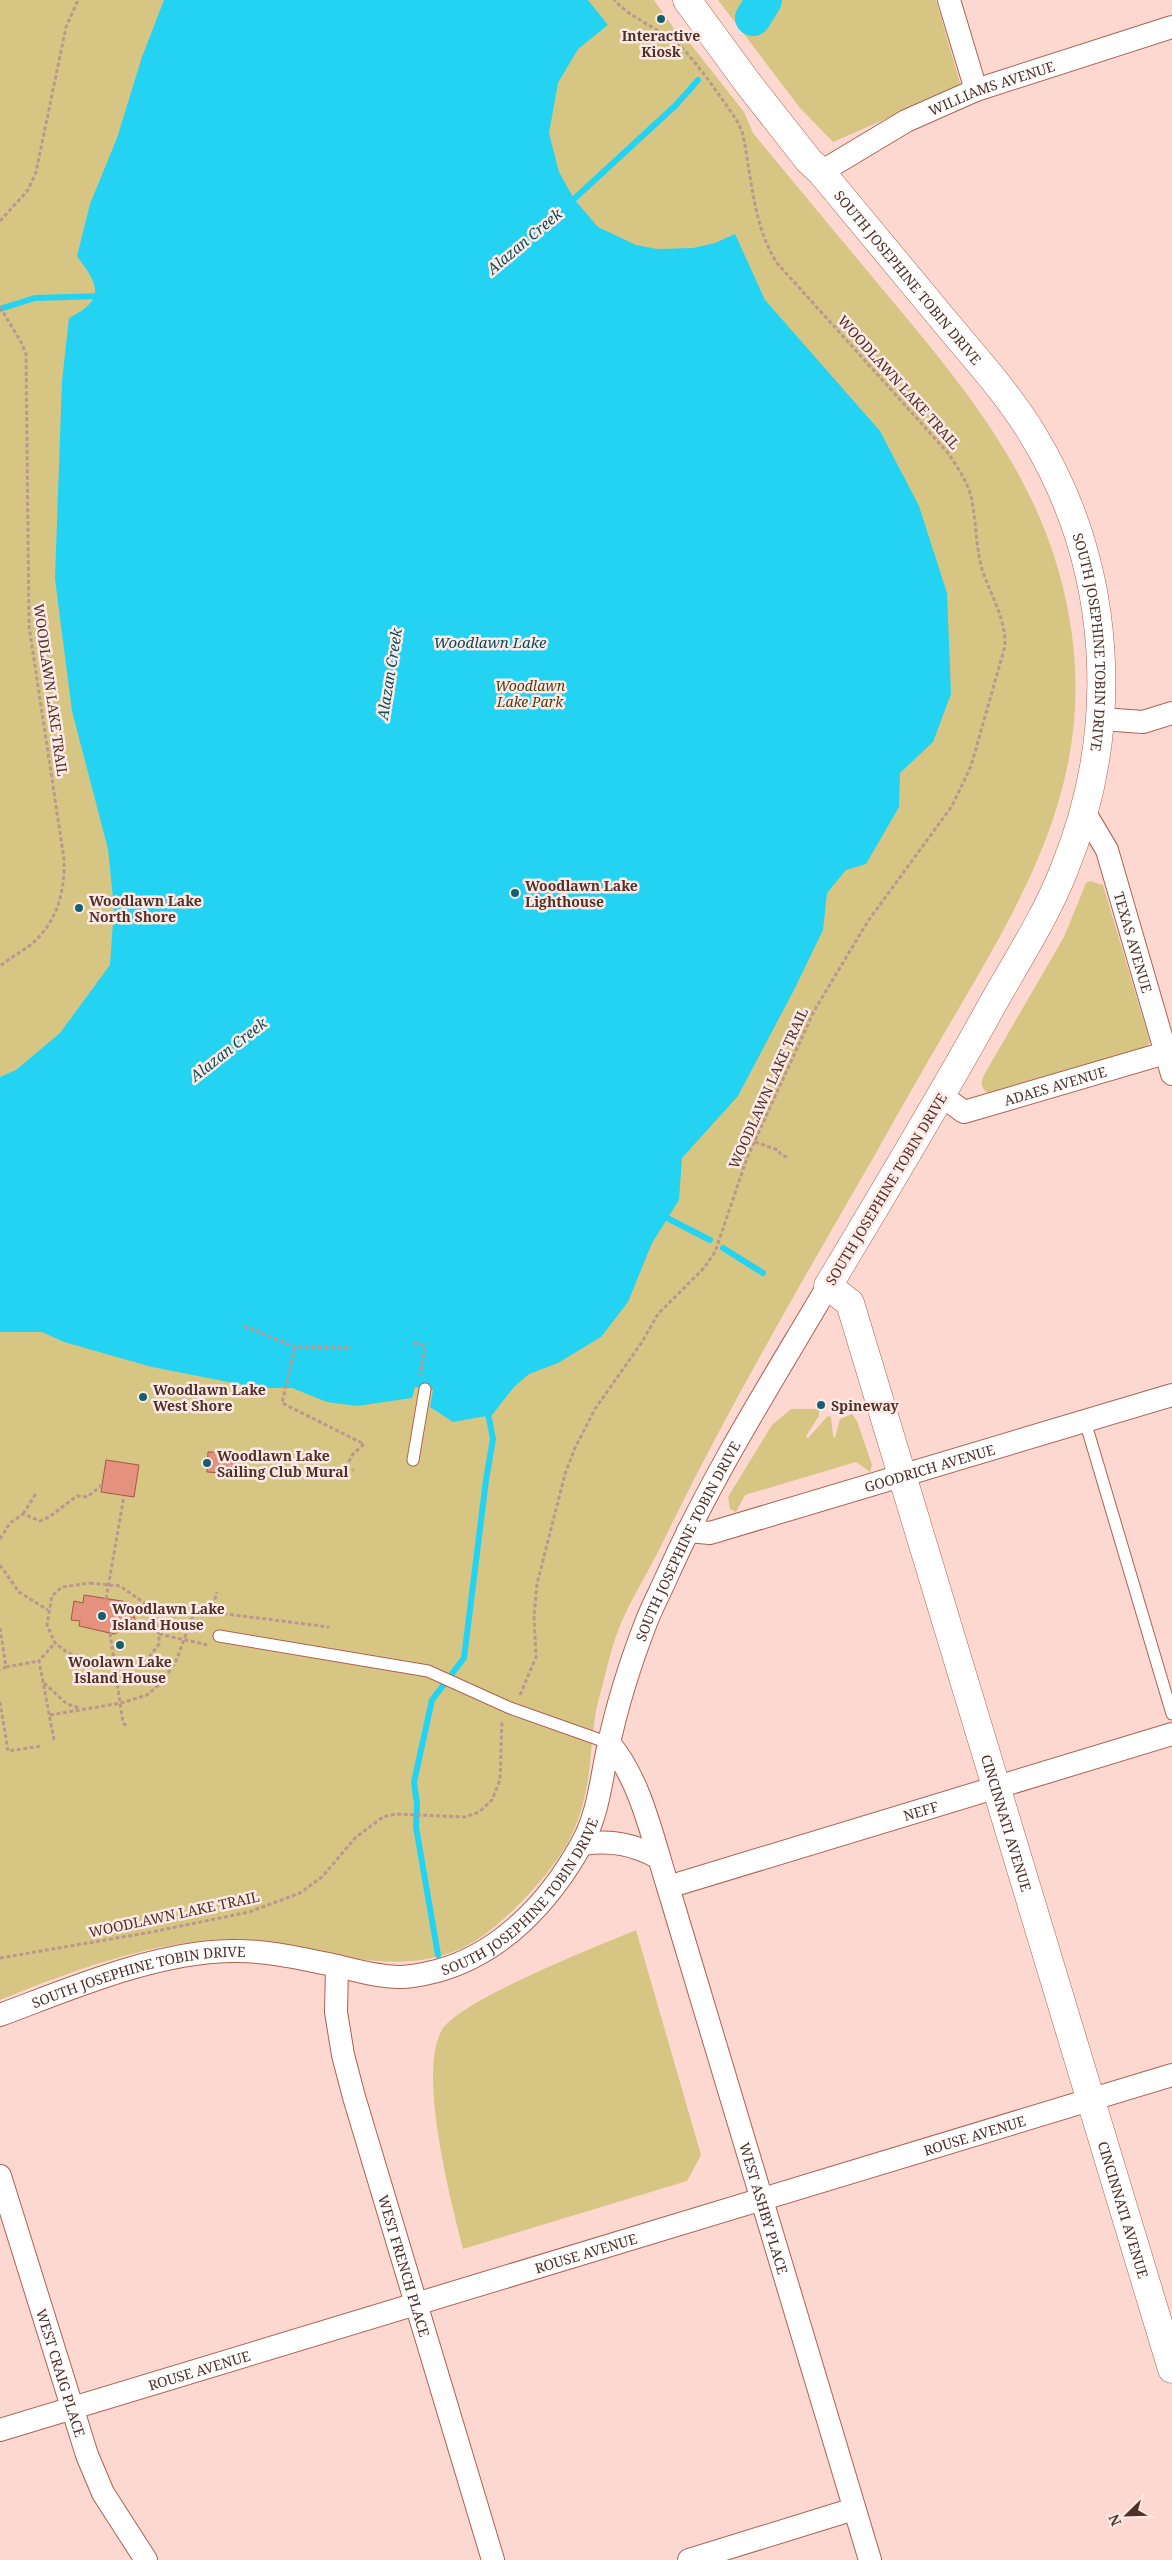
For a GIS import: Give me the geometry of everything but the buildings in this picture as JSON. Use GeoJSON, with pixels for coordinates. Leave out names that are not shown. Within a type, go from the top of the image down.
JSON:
{"type":"FeatureCollection","features":[{"type":"Feature","properties":{"kind":"street","name":"SOUTH JOSEPHINE TOBIN DRIVE"},"geometry":{"type":"LineString","coordinates":[[0,2015],[69,1988],[168,1959],[207,1952],[260,1952],[400,1977],[441,1970],[480,1954],[514,1930],[540,1904],[583,1844],[595,1811],[609,1743],[633,1658],[648,1617],[688,1531],[828,1286],[942,1096],[1063,873],[1085,813],[1096,765],[1102,719],[1097,614],[1089,568],[1075,523],[1055,477],[1034,435],[1005,393],[747,82],[687,0]]}},
{"type":"Feature","properties":{"kind":"street"},"geometry":{"type":"LineString","coordinates":[[949,0],[976,90]]}},
{"type":"Feature","properties":{"kind":"street","name":"WILLIAMS AVENUE"},"geometry":{"type":"LineString","coordinates":[[815,166],[906,121],[976,90],[1172,27]]}},
{"type":"Feature","properties":{"kind":"street"},"geometry":{"type":"LineString","coordinates":[[1102,719],[1143,722],[1172,713]]}},
{"type":"Feature","properties":{"kind":"street","name":"TEXAS AVENUE"},"geometry":{"type":"LineString","coordinates":[[1085,813],[1107,850],[1169,1052],[1172,1074]]}},
{"type":"Feature","properties":{"kind":"street","name":"ADAES AVENUE"},"geometry":{"type":"LineString","coordinates":[[942,1096],[964,1112],[1169,1052]]}},
{"type":"Feature","properties":{"kind":"street","name":"CINCINNATI AVENUE"},"geometry":{"type":"LineString","coordinates":[[828,1286],[850,1303],[1172,2370]]}},
{"type":"Feature","properties":{"kind":"street","name":"GOODRICH AVENUE"},"geometry":{"type":"LineString","coordinates":[[688,1531],[710,1533],[902,1474],[1172,1395]]}},
{"type":"Feature","properties":{"kind":"street","name":"NEFF"},"geometry":{"type":"LineString","coordinates":[[668,1887],[1172,1734]]}},
{"type":"Feature","properties":{"kind":"street","name":"WEST ASHBY PLACE"},"geometry":{"type":"LineString","coordinates":[[609,1743],[622,1758],[632,1777],[659,1858],[870,2560]]}},
{"type":"Feature","properties":{"kind":"street"},"geometry":{"type":"LineString","coordinates":[[583,1844],[602,1841],[623,1842],[638,1847],[659,1858]]}},
{"type":"Feature","properties":{"kind":"street","name":"WEST FRENCH PLACE"},"geometry":{"type":"LineString","coordinates":[[337,1966],[336,2012],[343,2055],[354,2097],[418,2304],[493,2560]]}},
{"type":"Feature","properties":{"kind":"street","name":"ROUSE AVENUE"},"geometry":{"type":"LineString","coordinates":[[0,2430],[1172,2074]]}},
{"type":"Feature","properties":{"kind":"street","name":"WEST CRAIG PLACE"},"geometry":{"type":"LineString","coordinates":[[0,2176],[87,2456],[103,2493],[146,2560]]}},
{"type":"Feature","properties":{"kind":"street"},"geometry":{"type":"LineString","coordinates":[[694,2559],[854,2508]]}},
{"type":"Feature","properties":{"kind":"lane"},"geometry":{"type":"LineString","coordinates":[[413,1460],[425,1392]]}},
{"type":"Feature","properties":{"kind":"lane"},"geometry":{"type":"LineString","coordinates":[[1086,1421],[1172,1714]]}},
{"type":"Feature","properties":{"kind":"lane"},"geometry":{"type":"LineString","coordinates":[[216,1641],[376,1662],[428,1672],[506,1706],[609,1743]]}},
{"type":"Feature","properties":{"kind":"path"},"geometry":{"type":"LineString","coordinates":[[0,221],[28,190],[36,172],[66,27],[78,0]]}},
{"type":"Feature","properties":{"kind":"path","name":"WOODLAWN LAKE TRAIL"},"geometry":{"type":"LineString","coordinates":[[0,1958],[152,1932],[249,1912],[300,1893],[322,1877],[370,1826],[383,1817],[405,1815],[465,1817],[480,1812],[492,1800],[500,1780],[502,1764],[501,1721],[506,1706],[522,1693],[536,1657],[534,1616],[537,1584],[565,1474],[575,1448],[595,1409],[642,1342],[658,1314],[704,1268],[715,1252],[754,1142],[814,1011],[868,921],[952,806],[972,766],[1005,646],[1006,632],[981,565],[972,500],[964,479],[948,453],[777,263],[767,247],[760,228],[742,131],[729,109],[682,48],[666,35],[639,21],[614,0]]}},
{"type":"Feature","properties":{"kind":"path","name":"WOODLAWN LAKE TRAIL"},"geometry":{"type":"LineString","coordinates":[[0,307],[26,354],[29,626],[64,859],[65,880],[54,917],[37,939],[0,966]]}},
{"type":"Feature","properties":{"kind":"path"},"geometry":{"type":"LineString","coordinates":[[754,1142],[778,1150],[781,1155],[789,1158]]}},
{"type":"Feature","properties":{"kind":"path"},"geometry":{"type":"LineString","coordinates":[[244,1326],[295,1347],[352,1348]]}},
{"type":"Feature","properties":{"kind":"path"},"geometry":{"type":"LineString","coordinates":[[414,1343],[425,1345],[417,1393],[425,1392]]}},
{"type":"Feature","properties":{"kind":"path"},"geometry":{"type":"LineString","coordinates":[[295,1347],[282,1403],[364,1444],[353,1454],[345,1469],[354,1470]]}},
{"type":"Feature","properties":{"kind":"path"},"geometry":{"type":"LineString","coordinates":[[23,1514],[40,1521],[49,1517],[78,1496],[87,1497],[102,1485]]}},
{"type":"Feature","properties":{"kind":"path"},"geometry":{"type":"LineString","coordinates":[[0,1539],[10,1523],[23,1514],[37,1492]]}},
{"type":"Feature","properties":{"kind":"path"},"geometry":{"type":"LineString","coordinates":[[106,1599],[124,1496]]}},
{"type":"Feature","properties":{"kind":"path"},"geometry":{"type":"LineString","coordinates":[[0,1565],[20,1592],[48,1610]]}},
{"type":"Feature","properties":{"kind":"path"},"geometry":{"type":"LineString","coordinates":[[90,1583],[109,1583],[133,1593],[147,1605],[154,1617],[159,1634],[159,1644],[147,1660],[115,1666],[68,1654],[55,1643],[47,1625],[48,1610],[52,1596],[62,1587],[90,1583]]}},
{"type":"Feature","properties":{"kind":"path"},"geometry":{"type":"LineString","coordinates":[[211,1612],[217,1592]]}},
{"type":"Feature","properties":{"kind":"path"},"geometry":{"type":"LineString","coordinates":[[50,1715],[121,1704],[147,1695],[161,1683],[176,1661],[195,1610],[329,1627]]}},
{"type":"Feature","properties":{"kind":"path"},"geometry":{"type":"LineString","coordinates":[[0,1628],[6,1666]]}},
{"type":"Feature","properties":{"kind":"path"},"geometry":{"type":"LineString","coordinates":[[110,1633],[123,1724],[127,1726]]}},
{"type":"Feature","properties":{"kind":"path"},"geometry":{"type":"LineString","coordinates":[[159,1634],[184,1640],[216,1641]]}},
{"type":"Feature","properties":{"kind":"path"},"geometry":{"type":"LineString","coordinates":[[0,1670],[6,1666],[39,1661],[55,1643]]}},
{"type":"Feature","properties":{"kind":"path"},"geometry":{"type":"LineString","coordinates":[[39,1661],[54,1740]]}},
{"type":"Feature","properties":{"kind":"path"},"geometry":{"type":"LineString","coordinates":[[44,1683],[67,1704],[81,1709]]}},
{"type":"Feature","properties":{"kind":"path"},"geometry":{"type":"LineString","coordinates":[[0,1702],[8,1752],[42,1746]]}},
{"type":"Feature","properties":{"kind":"green space","name":"Woodlawn Lake Park"},"geometry":{"type":"Polygon","coordinates":[[[0,0],[654,0],[677,33],[685,37],[744,112],[753,133],[917,330],[978,409],[1028,492],[1047,536],[1062,584],[1072,635],[1075,688],[1072,738],[1063,785],[1049,831],[1031,875],[985,963],[737,1398],[628,1608],[610,1655],[598,1702],[585,1794],[573,1833],[543,1878],[507,1916],[484,1935],[461,1949],[437,1957],[388,1962],[337,1956],[248,1939],[205,1941],[145,1951],[115,1959],[57,1978],[0,2000],[0,0]]]}},
{"type":"Feature","properties":{"kind":"green space"},"geometry":{"type":"Polygon","coordinates":[[[718,0],[936,0],[961,86],[833,142],[800,108],[718,0]]]}},
{"type":"Feature","properties":{"kind":"green space"},"geometry":{"type":"Polygon","coordinates":[[[1090,881],[1103,885],[1150,1042],[1147,1047],[989,1094],[982,1086],[984,1075],[1064,937],[1086,883],[1090,881]]]}},
{"type":"Feature","properties":{"kind":"green space"},"geometry":{"type":"Polygon","coordinates":[[[791,1409],[819,1409],[819,1416],[806,1436],[808,1438],[828,1416],[831,1417],[833,1436],[835,1438],[840,1419],[852,1414],[857,1421],[872,1465],[870,1472],[856,1462],[745,1495],[736,1512],[730,1509],[728,1497],[772,1425],[791,1409]]]}},
{"type":"Feature","properties":{"kind":"green space"},"geometry":{"type":"Polygon","coordinates":[[[636,1930],[701,2155],[687,2181],[463,2249],[444,2170],[434,2105],[433,2075],[435,2050],[442,2030],[454,2018],[501,1989],[636,1930]]]}},
{"type":"Feature","properties":{"kind":"water","name":"Woodlawn Lake"},"geometry":{"type":"Polygon","coordinates":[[[164,0],[588,0],[608,25],[578,49],[558,83],[549,133],[559,172],[574,199],[598,227],[636,245],[657,249],[693,248],[715,243],[735,234],[765,300],[880,431],[919,506],[947,593],[951,694],[933,742],[900,773],[899,807],[866,864],[846,870],[827,893],[823,930],[794,990],[738,1096],[682,1158],[679,1200],[652,1243],[628,1302],[601,1337],[558,1363],[529,1374],[514,1387],[492,1415],[453,1422],[430,1407],[433,1390],[415,1387],[412,1398],[357,1406],[327,1402],[292,1388],[259,1388],[152,1367],[64,1342],[42,1332],[0,1332],[0,1077],[16,1070],[60,1033],[110,965],[114,908],[108,849],[72,711],[55,579],[62,381],[69,318],[89,305],[94,298],[94,284],[77,256],[90,204],[117,138],[142,57],[164,0]]]}},
{"type":"Feature","properties":{"kind":"waterway","name":"Alazan Creek"},"geometry":{"type":"LineString","coordinates":[[753,18],[764,0]]}},
{"type":"Feature","properties":{"kind":"waterway","name":"Alazan Creek"},"geometry":{"type":"LineString","coordinates":[[574,199],[676,105],[698,80]]}},
{"type":"Feature","properties":{"kind":"waterway"},"geometry":{"type":"LineString","coordinates":[[0,309],[35,298],[102,296]]}},
{"type":"Feature","properties":{"kind":"waterway"},"geometry":{"type":"LineString","coordinates":[[667,1218],[710,1240]]}},
{"type":"Feature","properties":{"kind":"waterway"},"geometry":{"type":"LineString","coordinates":[[723,1248],[763,1273]]}},
{"type":"Feature","properties":{"kind":"waterway"},"geometry":{"type":"LineString","coordinates":[[438,1955],[416,1827],[417,1804],[414,1782],[432,1700],[464,1658],[486,1480],[493,1439],[487,1408]]}},
{"type":"Feature","properties":{"kind":"place","name":"Interactive Kiosk"},"geometry":{"type":"Point","coordinates":[661,19]}},
{"type":"Feature","properties":{"kind":"place","name":"Woodlawn Lake Lighthouse"},"geometry":{"type":"Point","coordinates":[515,893]}},
{"type":"Feature","properties":{"kind":"place","name":"Woodlawn Lake North Shore"},"geometry":{"type":"Point","coordinates":[79,908]}},
{"type":"Feature","properties":{"kind":"place","name":"Woodlawn Lake West Shore"},"geometry":{"type":"Point","coordinates":[143,1397]}},
{"type":"Feature","properties":{"kind":"place","name":"Spineway"},"geometry":{"type":"Point","coordinates":[821,1405]}},
{"type":"Feature","properties":{"kind":"place","name":"Woodlawn Lake Sailing Club Mural"},"geometry":{"type":"Point","coordinates":[207,1463]}},
{"type":"Feature","properties":{"kind":"place","name":"Woodlawn Lake Island House"},"geometry":{"type":"Point","coordinates":[102,1616]}},
{"type":"Feature","properties":{"kind":"place","name":"Woolawn Lake Island House"},"geometry":{"type":"Point","coordinates":[120,1645]}}]}
